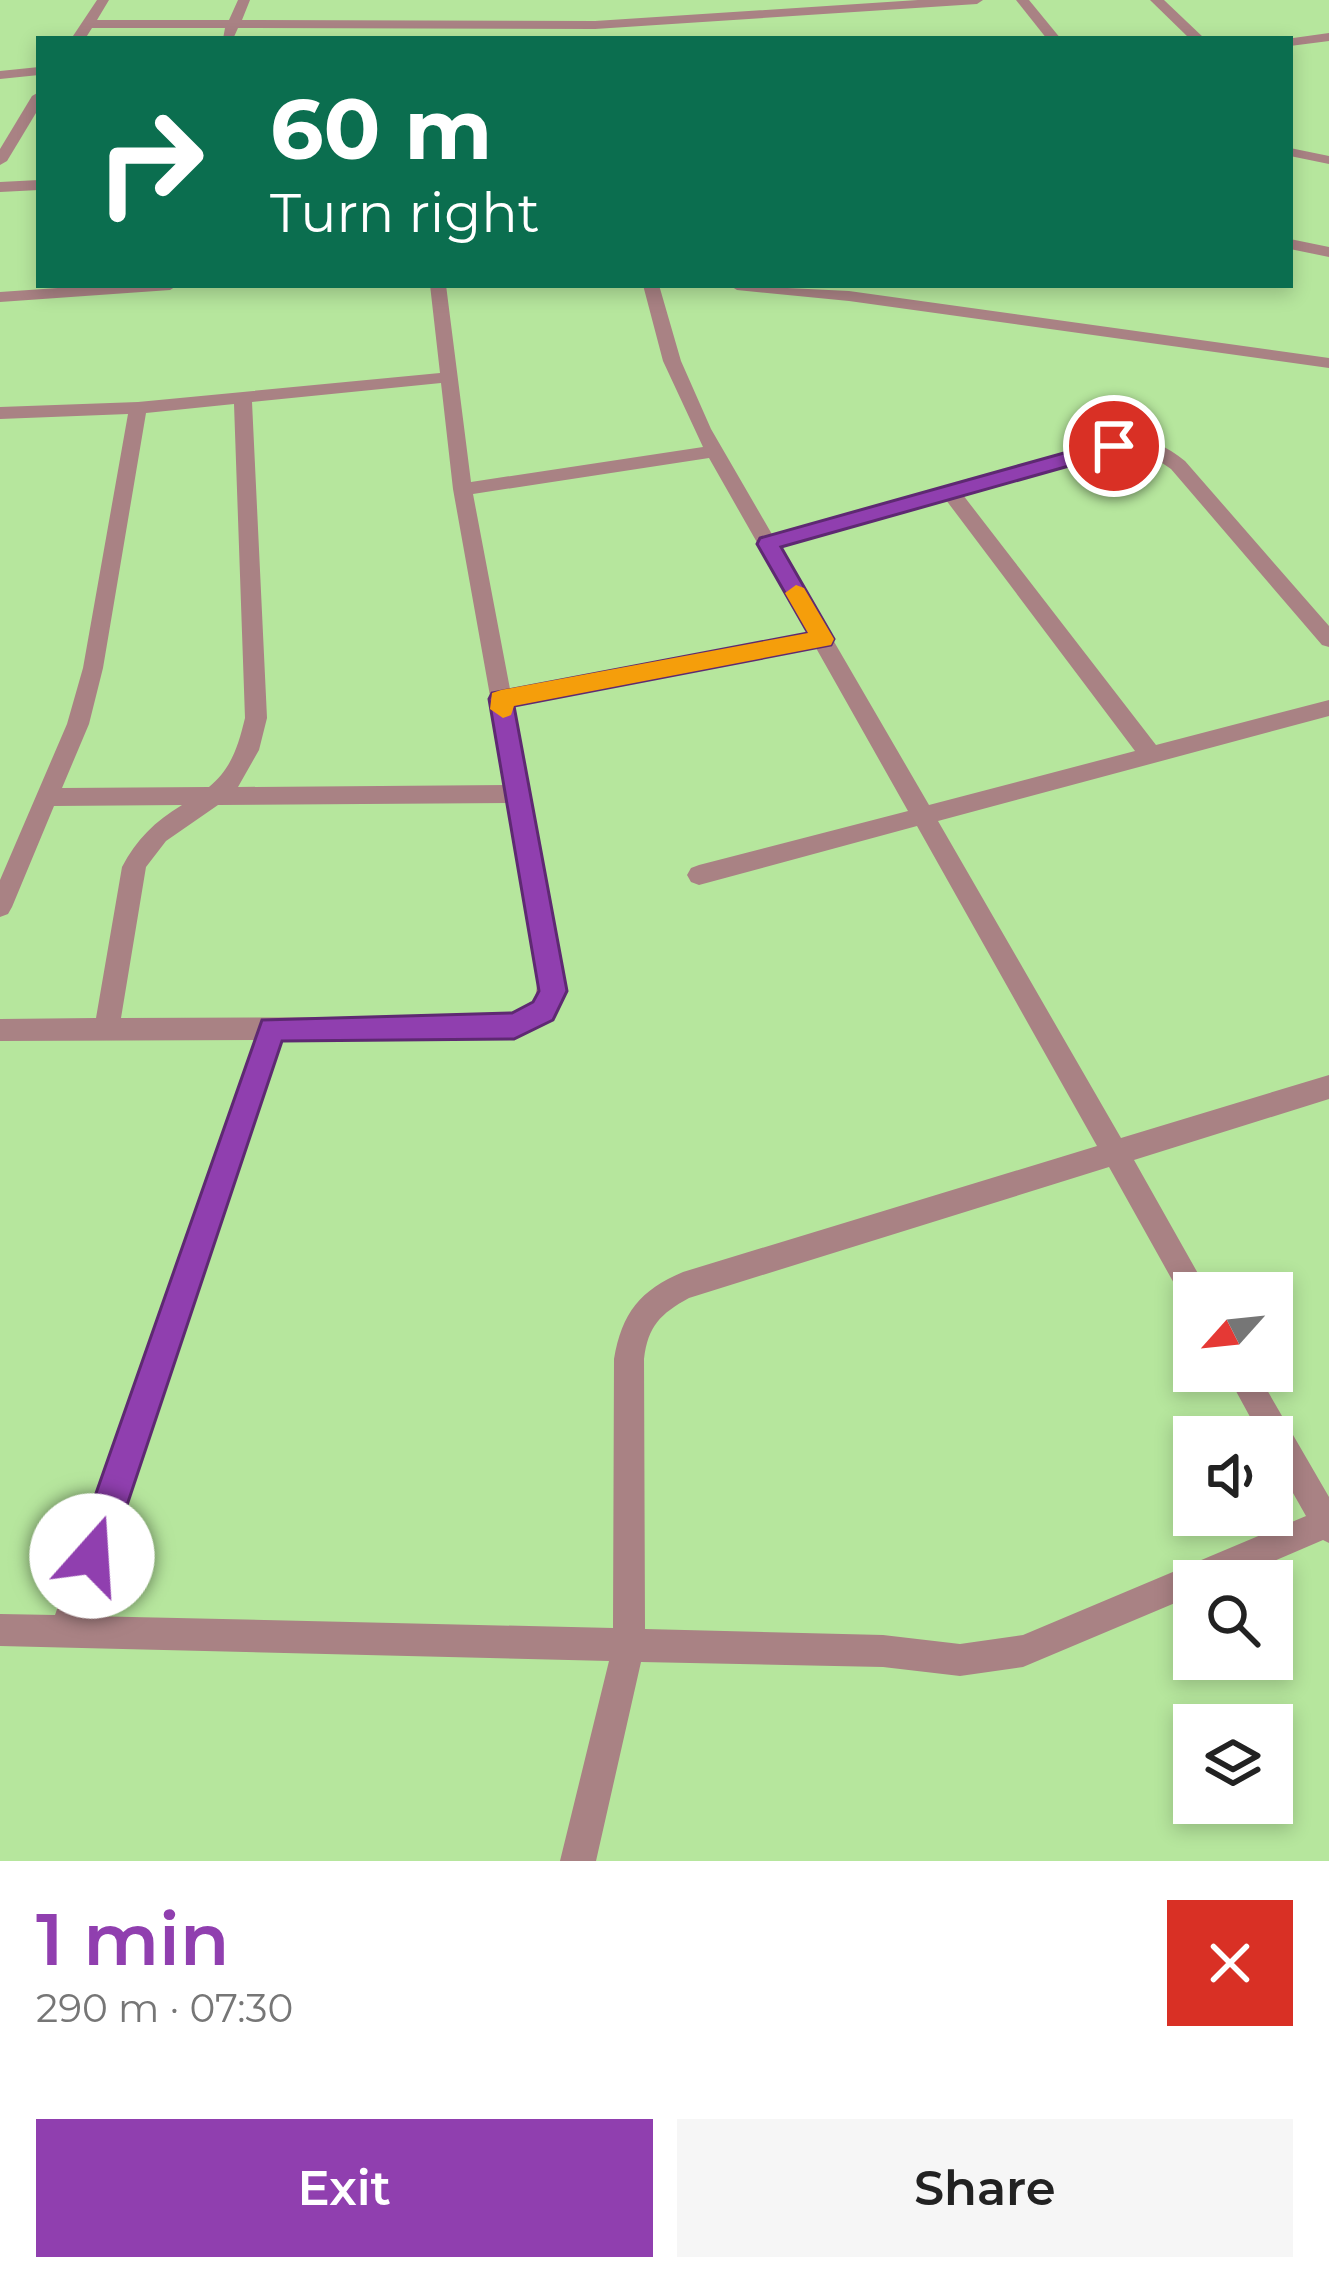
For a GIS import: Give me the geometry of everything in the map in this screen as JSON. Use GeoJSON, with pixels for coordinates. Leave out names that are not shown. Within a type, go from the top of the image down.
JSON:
{"type":"FeatureCollection","features":[{"type":"Feature","properties":{"kind":"street"},"geometry":{"type":"LineString","coordinates":[[80,36],[103,0]]}},
{"type":"Feature","properties":{"kind":"street"},"geometry":{"type":"LineString","coordinates":[[230,32],[244,0]]}},
{"type":"Feature","properties":{"kind":"street"},"geometry":{"type":"LineString","coordinates":[[90,23],[230,32],[595,25],[977,0]]}},
{"type":"Feature","properties":{"kind":"street"},"geometry":{"type":"LineString","coordinates":[[1022,0],[1052,36]]}},
{"type":"Feature","properties":{"kind":"street"},"geometry":{"type":"LineString","coordinates":[[1156,0],[1195,36]]}},
{"type":"Feature","properties":{"kind":"street"},"geometry":{"type":"LineString","coordinates":[[1293,42],[1329,37]]}},
{"type":"Feature","properties":{"kind":"street"},"geometry":{"type":"LineString","coordinates":[[0,75],[36,71]]}},
{"type":"Feature","properties":{"kind":"street"},"geometry":{"type":"LineString","coordinates":[[0,161],[36,101]]}},
{"type":"Feature","properties":{"kind":"street"},"geometry":{"type":"LineString","coordinates":[[1293,153],[1329,160]]}},
{"type":"Feature","properties":{"kind":"street"},"geometry":{"type":"LineString","coordinates":[[0,187],[36,185]]}},
{"type":"Feature","properties":{"kind":"street"},"geometry":{"type":"LineString","coordinates":[[1293,245],[1329,252]]}},
{"type":"Feature","properties":{"kind":"street"},"geometry":{"type":"LineString","coordinates":[[0,297],[128,288]]}},
{"type":"Feature","properties":{"kind":"street"},"geometry":{"type":"LineString","coordinates":[[0,1030],[514,1026],[543,1011],[553,991],[462,489],[438,288]]}},
{"type":"Feature","properties":{"kind":"street"},"geometry":{"type":"LineString","coordinates":[[652,288],[672,361],[715,451],[1183,1272]]}},
{"type":"Feature","properties":{"kind":"street"},"geometry":{"type":"LineString","coordinates":[[767,288],[1329,363]]}},
{"type":"Feature","properties":{"kind":"street"},"geometry":{"type":"LineString","coordinates":[[0,413],[139,408],[449,377]]}},
{"type":"Feature","properties":{"kind":"street"},"geometry":{"type":"LineString","coordinates":[[107,1030],[136,859],[162,830],[234,780],[250,754],[256,718],[243,397]]}},
{"type":"Feature","properties":{"kind":"street"},"geometry":{"type":"LineString","coordinates":[[0,908],[78,724],[93,668],[139,408]]}},
{"type":"Feature","properties":{"kind":"street"},"geometry":{"type":"LineString","coordinates":[[768,544],[1135,441],[1152,443],[1178,465],[1329,640]]}},
{"type":"Feature","properties":{"kind":"street"},"geometry":{"type":"LineString","coordinates":[[462,489],[715,451]]}},
{"type":"Feature","properties":{"kind":"street"},"geometry":{"type":"LineString","coordinates":[[949,490],[1149,753]]}},
{"type":"Feature","properties":{"kind":"street"},"geometry":{"type":"LineString","coordinates":[[501,699],[823,639]]}},
{"type":"Feature","properties":{"kind":"street"},"geometry":{"type":"LineString","coordinates":[[699,875],[924,818],[1149,753],[1325,715]]}},
{"type":"Feature","properties":{"kind":"street"},"geometry":{"type":"LineString","coordinates":[[49,796],[518,794]]}},
{"type":"Feature","properties":{"kind":"street"},"geometry":{"type":"LineString","coordinates":[[66,1630],[272,1029]]}},
{"type":"Feature","properties":{"kind":"street"},"geometry":{"type":"LineString","coordinates":[[578,1861],[629,1644],[629,1359],[633,1325],[649,1304],[683,1286],[1329,1087]]}},
{"type":"Feature","properties":{"kind":"street"},"geometry":{"type":"LineString","coordinates":[[0,1630],[884,1651],[960,1660],[1023,1652],[1328,1524],[1252,1392]]}},
{"type":"Feature","properties":{"kind":"slow traffic"},"geometry":{"type":"LineString","coordinates":[[503,709],[501,699],[823,639],[796,593]]}},
{"type":"Feature","properties":{"kind":"route"},"geometry":{"type":"LineString","coordinates":[[92,1556],[272,1029],[514,1026],[543,1011],[553,991],[501,699],[823,639],[768,544],[1114,446]]}}]}
